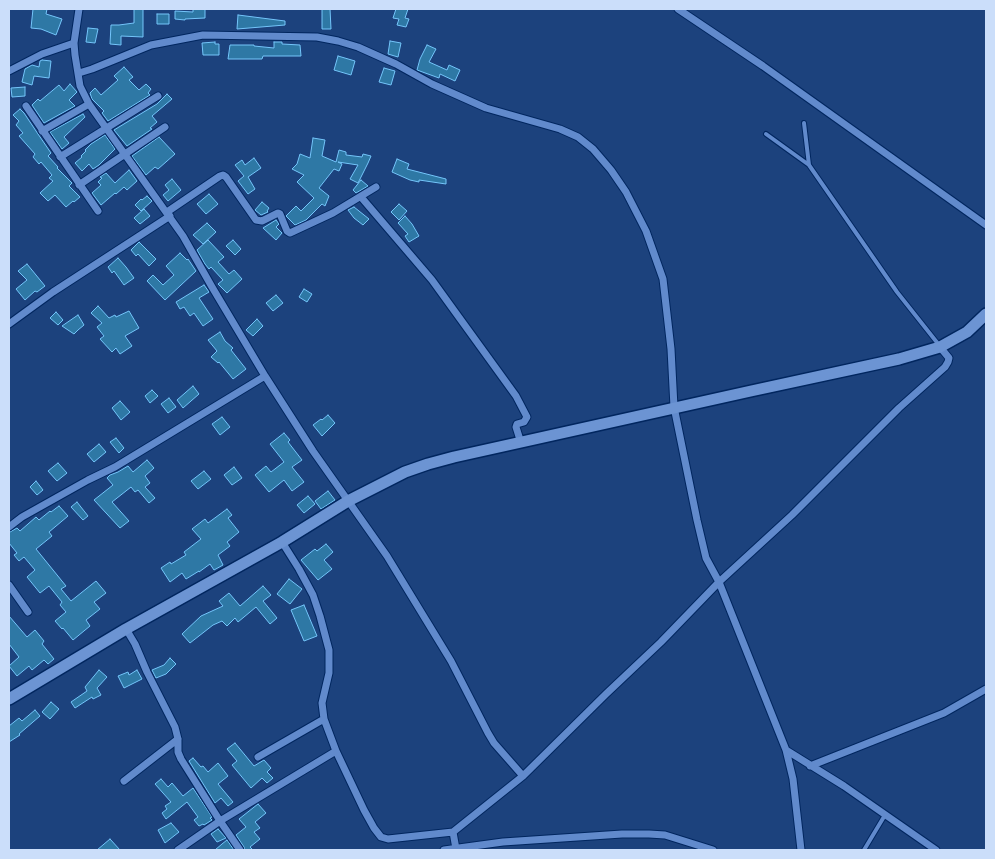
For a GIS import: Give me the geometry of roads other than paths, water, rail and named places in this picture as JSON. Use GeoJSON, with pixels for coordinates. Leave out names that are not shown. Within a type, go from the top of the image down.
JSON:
{"type":"FeatureCollection","features":[{"type":"Feature","properties":{"kind":"main road"},"geometry":{"type":"LineString","coordinates":[[9,700],[126,629],[282,542],[348,501],[404,472],[454,457],[899,359],[940,347],[967,332],[986,314]]}},
{"type":"Feature","properties":{"kind":"street"},"geometry":{"type":"LineString","coordinates":[[78,9],[74,43],[80,86],[90,104],[183,236],[265,376],[313,451],[387,556],[451,661],[494,743],[523,776]]}},
{"type":"Feature","properties":{"kind":"street"},"geometry":{"type":"LineString","coordinates":[[678,9],[763,66],[986,225]]}},
{"type":"Feature","properties":{"kind":"street"},"geometry":{"type":"LineString","coordinates":[[79,73],[151,45],[203,35],[317,37],[358,47],[396,64],[432,84],[486,108],[560,129],[578,137],[593,149],[626,192],[646,231],[663,279],[671,349],[674,408],[696,520],[706,558],[720,582],[786,750],[794,779],[801,850]]}},
{"type":"Feature","properties":{"kind":"street"},"geometry":{"type":"LineString","coordinates":[[9,70],[42,54],[74,43]]}},
{"type":"Feature","properties":{"kind":"street"},"geometry":{"type":"LineString","coordinates":[[60,157],[158,96]]}},
{"type":"Feature","properties":{"kind":"street"},"geometry":{"type":"LineString","coordinates":[[42,131],[90,104]]}},
{"type":"Feature","properties":{"kind":"street"},"geometry":{"type":"LineString","coordinates":[[26,106],[98,211]]}},
{"type":"Feature","properties":{"kind":"street"},"geometry":{"type":"LineString","coordinates":[[80,185],[166,127]]}},
{"type":"Feature","properties":{"kind":"street"},"geometry":{"type":"LineString","coordinates":[[9,324],[221,175],[226,177],[256,220],[262,221],[278,213],[288,233],[327,216],[376,187]]}},
{"type":"Feature","properties":{"kind":"street"},"geometry":{"type":"LineString","coordinates":[[361,197],[432,280],[516,396],[527,417],[524,422],[517,424],[516,427],[521,443]]}},
{"type":"Feature","properties":{"kind":"street"},"geometry":{"type":"LineString","coordinates":[[282,542],[300,569],[313,595],[329,650],[328,673],[322,703],[324,719],[336,751],[374,828],[381,837],[388,839],[453,832],[523,776],[720,582],[792,515],[899,408],[945,367],[949,358],[940,347]]}},
{"type":"Feature","properties":{"kind":"street"},"geometry":{"type":"LineString","coordinates":[[9,527],[22,517],[115,467],[265,376]]}},
{"type":"Feature","properties":{"kind":"street"},"geometry":{"type":"LineString","coordinates":[[9,585],[28,612]]}},
{"type":"Feature","properties":{"kind":"street"},"geometry":{"type":"LineString","coordinates":[[126,629],[175,727],[178,739],[178,752],[181,759],[240,850]]}},
{"type":"Feature","properties":{"kind":"street"},"geometry":{"type":"LineString","coordinates":[[810,766],[944,712],[986,689]]}},
{"type":"Feature","properties":{"kind":"street"},"geometry":{"type":"LineString","coordinates":[[258,757],[324,719]]}},
{"type":"Feature","properties":{"kind":"street"},"geometry":{"type":"LineString","coordinates":[[124,781],[178,739]]}},
{"type":"Feature","properties":{"kind":"street"},"geometry":{"type":"LineString","coordinates":[[786,750],[838,782],[936,850]]}},
{"type":"Feature","properties":{"kind":"street"},"geometry":{"type":"LineString","coordinates":[[178,850],[220,821],[336,751]]}},
{"type":"Feature","properties":{"kind":"street"},"geometry":{"type":"LineString","coordinates":[[453,832],[456,849]]}},
{"type":"Feature","properties":{"kind":"street"},"geometry":{"type":"LineString","coordinates":[[444,850],[503,842],[622,834],[665,835],[712,850]]}},
{"type":"Feature","properties":{"kind":"lane"},"geometry":{"type":"LineString","coordinates":[[804,123],[809,165]]}},
{"type":"Feature","properties":{"kind":"lane"},"geometry":{"type":"LineString","coordinates":[[766,134],[809,165],[897,292],[940,347]]}},
{"type":"Feature","properties":{"kind":"lane"},"geometry":{"type":"LineString","coordinates":[[864,850],[885,814]]}}]}
